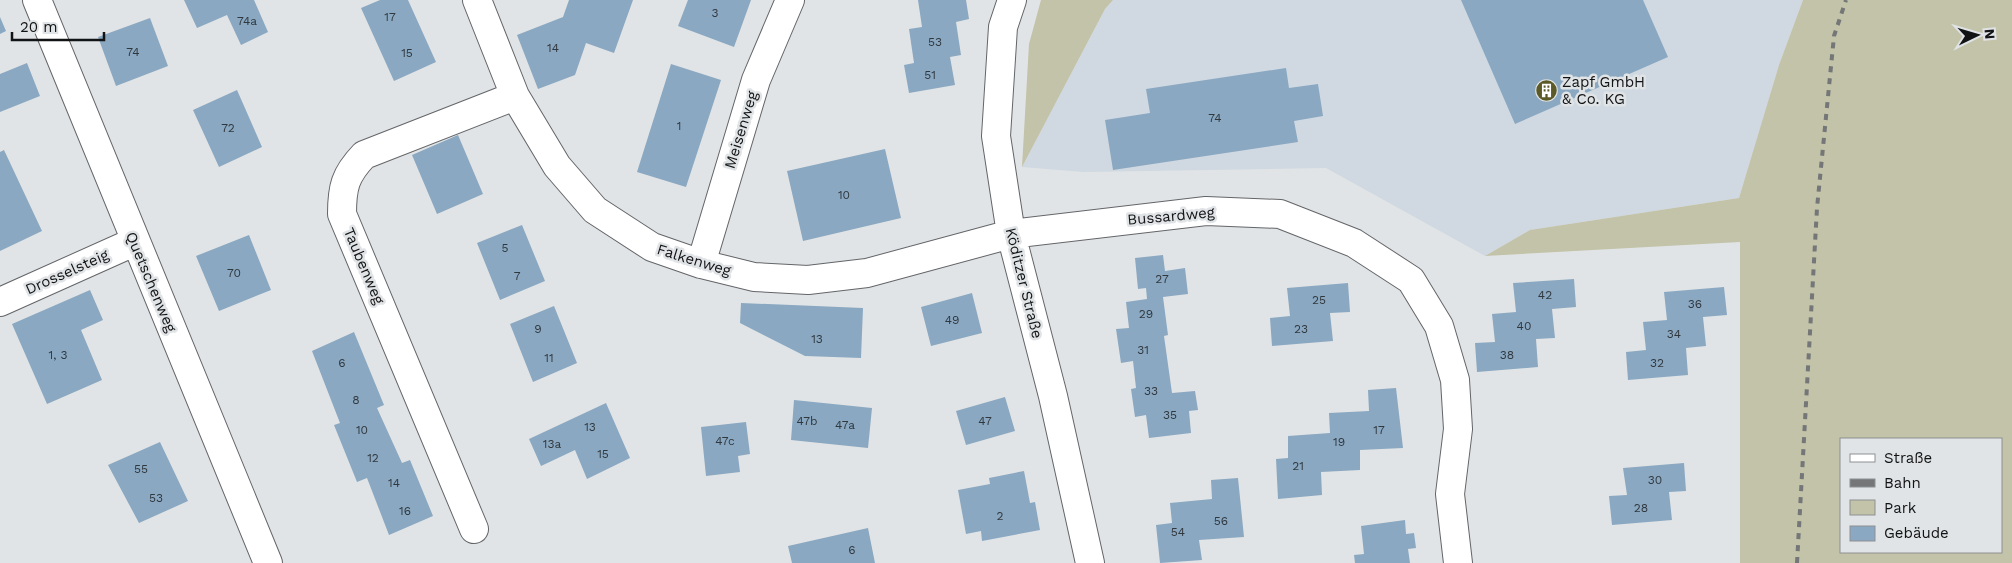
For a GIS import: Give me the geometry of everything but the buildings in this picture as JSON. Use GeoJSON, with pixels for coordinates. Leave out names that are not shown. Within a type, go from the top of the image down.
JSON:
{"type":"FeatureCollection","features":[{"type":"Feature","properties":{"kind":"street","name":"Quetschenweg"},"geometry":{"type":"LineString","coordinates":[[37,0],[134,242],[268,563]]}},
{"type":"Feature","properties":{"kind":"street","name":"Falkenweg"},"geometry":{"type":"LineString","coordinates":[[477,0],[516,96],[557,166],[595,210],[652,247],[701,264],[754,278],[808,280],[867,273],[1011,234]]}},
{"type":"Feature","properties":{"kind":"street","name":"Meisenweg"},"geometry":{"type":"LineString","coordinates":[[701,264],[756,80],[790,0]]}},
{"type":"Feature","properties":{"kind":"street","name":"Köditzer Straße"},"geometry":{"type":"LineString","coordinates":[[1012,0],[1004,27],[996,136],[1011,234],[1053,396],[1088,563]]}},
{"type":"Feature","properties":{"kind":"street","name":"Taubenweg"},"geometry":{"type":"LineString","coordinates":[[474,529],[342,214],[342,190],[350,169],[364,155],[516,96]]}},
{"type":"Feature","properties":{"kind":"street","name":"Bussardweg"},"geometry":{"type":"LineString","coordinates":[[1011,234],[1206,211],[1280,214],[1354,243],[1411,280],[1439,326],[1455,380],[1458,429],[1450,494],[1458,563]]}},
{"type":"Feature","properties":{"kind":"street","name":"Drosselsteig"},"geometry":{"type":"LineString","coordinates":[[0,302],[134,242]]}},
{"type":"Feature","properties":{"kind":"shaded area"},"geometry":{"type":"Polygon","coordinates":[[[1113,0],[1803,0],[1779,65],[1739,198],[1530,230],[1485,256],[1326,168],[1083,172],[1022,167],[1105,9],[1113,0]]]}},
{"type":"Feature","properties":{"kind":"green space"},"geometry":{"type":"Polygon","coordinates":[[[1041,0],[1113,0],[1105,9],[1022,167],[1029,44],[1041,0]]]}},
{"type":"Feature","properties":{"kind":"green space"},"geometry":{"type":"Polygon","coordinates":[[[1803,0],[2012,0],[2012,563],[1740,563],[1740,242],[1485,256],[1530,230],[1739,198],[1779,65],[1803,0]]]}},
{"type":"Feature","properties":{"kind":"railway"},"geometry":{"type":"LineString","coordinates":[[1797,563],[1817,208],[1834,36],[1846,0]]}},
{"type":"Feature","properties":{"kind":"place","name":"Zapf GmbH & Co. KG"},"geometry":{"type":"Point","coordinates":[1546,91]}}]}
